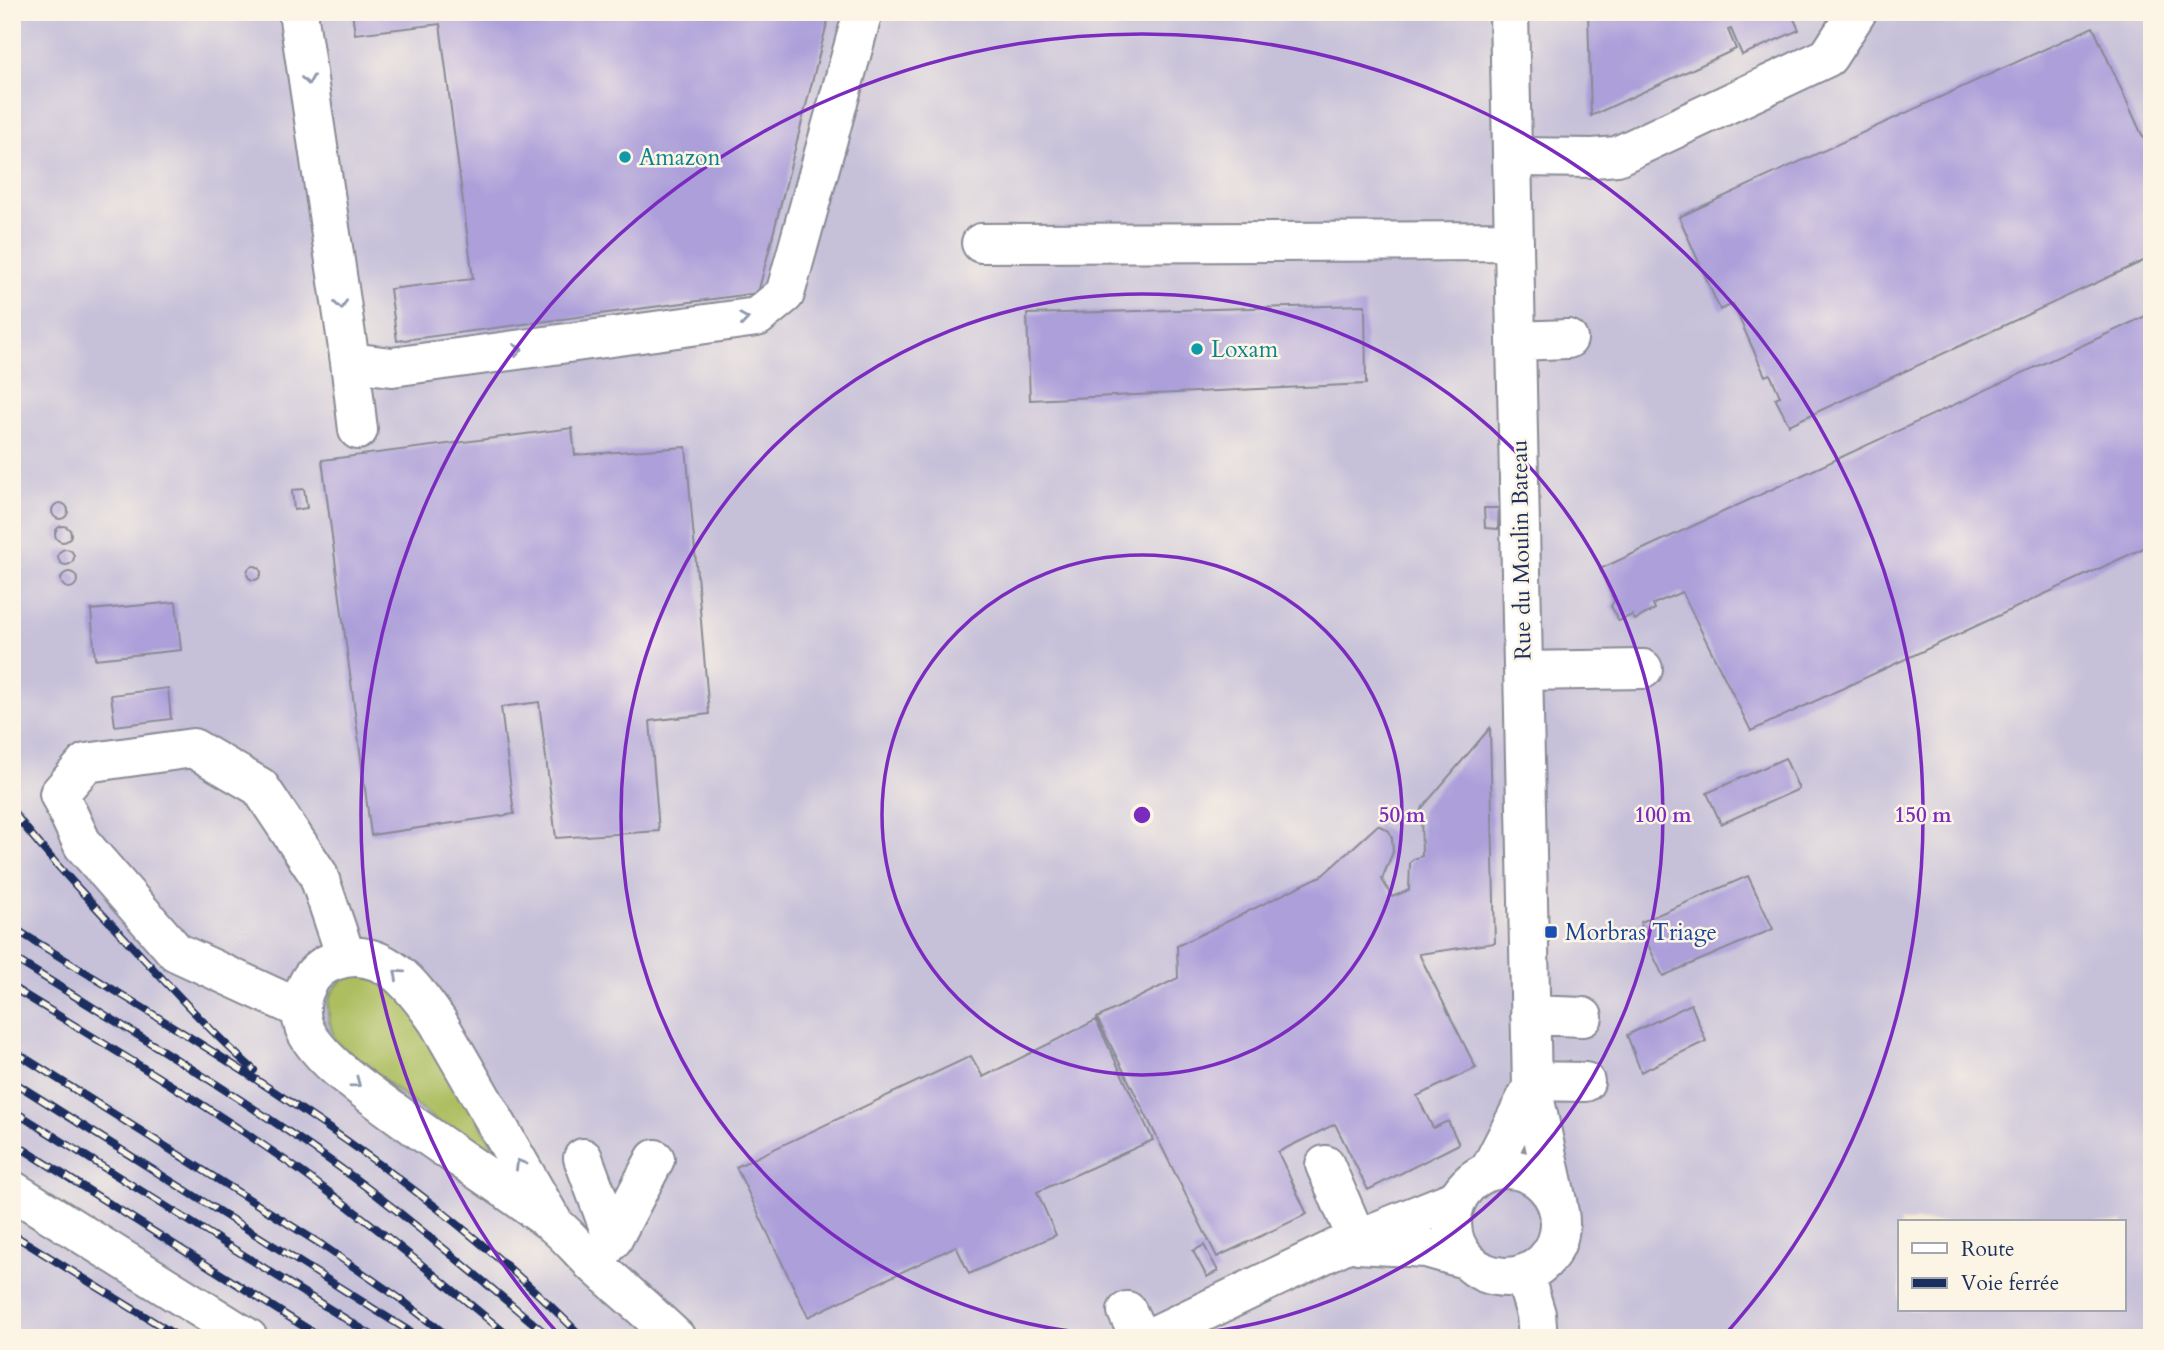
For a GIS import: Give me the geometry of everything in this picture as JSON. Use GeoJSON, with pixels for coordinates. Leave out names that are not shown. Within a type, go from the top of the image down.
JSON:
{"type":"FeatureCollection","features":[{"type":"Feature","properties":{"kind":"street"},"geometry":{"type":"LineString","coordinates":[[298,12],[358,430]]}},
{"type":"Feature","properties":{"kind":"street"},"geometry":{"type":"LineString","coordinates":[[350,362],[393,367],[757,317],[785,294],[863,12]]}},
{"type":"Feature","properties":{"kind":"street","name":"Rue du Moulin Bateau"},"geometry":{"type":"LineString","coordinates":[[1509,12],[1532,1084],[1558,1206]]}},
{"type":"Feature","properties":{"kind":"street"},"geometry":{"type":"LineString","coordinates":[[1512,157],[1618,156],[1828,57],[1857,12]]}},
{"type":"Feature","properties":{"kind":"street"},"geometry":{"type":"LineString","coordinates":[[981,243],[1514,241]]}},
{"type":"Feature","properties":{"kind":"street"},"geometry":{"type":"LineString","coordinates":[[1516,341],[1568,339]]}},
{"type":"Feature","properties":{"kind":"street"},"geometry":{"type":"LineString","coordinates":[[1523,671],[1643,669]]}},
{"type":"Feature","properties":{"kind":"street"},"geometry":{"type":"LineString","coordinates":[[300,1009],[176,953],[83,845],[59,794],[77,773],[86,763],[193,748],[260,787],[318,874],[346,957]]}},
{"type":"Feature","properties":{"kind":"street"},"geometry":{"type":"LineString","coordinates":[[554,1224],[438,1022],[417,991],[388,965],[368,957],[346,957],[328,963],[313,975],[308,982],[300,1009],[310,1039],[335,1067],[554,1224],[603,1251],[676,1338]]}},
{"type":"Feature","properties":{"kind":"street"},"geometry":{"type":"LineString","coordinates":[[1530,1015],[1583,1017]]}},
{"type":"Feature","properties":{"kind":"street"},"geometry":{"type":"LineString","coordinates":[[1532,1084],[1585,1082]]}},
{"type":"Feature","properties":{"kind":"street","name":"Rue du Moulin Bateau"},"geometry":{"type":"LineString","coordinates":[[1489,1171],[1532,1084]]}},
{"type":"Feature","properties":{"kind":"street"},"geometry":{"type":"LineString","coordinates":[[583,1158],[603,1251]]}},
{"type":"Feature","properties":{"kind":"street"},"geometry":{"type":"LineString","coordinates":[[603,1251],[655,1159]]}},
{"type":"Feature","properties":{"kind":"street"},"geometry":{"type":"LineString","coordinates":[[1325,1165],[1351,1241]]}},
{"type":"Feature","properties":{"kind":"street"},"geometry":{"type":"LineString","coordinates":[[1351,1241],[1426,1248],[1465,1259],[1482,1272],[1492,1275],[1524,1275],[1542,1264],[1555,1247],[1561,1227],[1558,1206],[1547,1187],[1531,1174],[1510,1168],[1489,1171],[1471,1182],[1457,1199],[1452,1219],[1455,1240],[1465,1259]]}},
{"type":"Feature","properties":{"kind":"street"},"geometry":{"type":"LineString","coordinates":[[12,1190],[248,1338]]}},
{"type":"Feature","properties":{"kind":"street"},"geometry":{"type":"LineString","coordinates":[[1139,1329],[1219,1320],[1351,1241],[1457,1199]]}},
{"type":"Feature","properties":{"kind":"street"},"geometry":{"type":"LineString","coordinates":[[1524,1275],[1536,1314],[1538,1338]]}},
{"type":"Feature","properties":{"kind":"shaded area"},"geometry":{"type":"Polygon","coordinates":[[[12,12],[2152,12],[2152,1338],[12,1338],[12,12]]]}},
{"type":"Feature","properties":{"kind":"green space"},"geometry":{"type":"Polygon","coordinates":[[[352,973],[363,974],[405,996],[516,1184],[336,1043],[329,1022],[328,1003],[335,987],[352,973]]]}},
{"type":"Feature","properties":{"kind":"building","name":"Amazon"},"geometry":{"type":"Polygon","coordinates":[[[352,12],[830,12],[758,293],[397,341],[390,289],[473,279],[440,24],[355,34],[352,12]]]}},
{"type":"Feature","properties":{"kind":"building"},"geometry":{"type":"Polygon","coordinates":[[[1588,12],[1791,12],[1799,30],[1742,55],[1731,29],[1728,30],[1736,49],[1591,116],[1588,12]]]}},
{"type":"Feature","properties":{"kind":"building"},"geometry":{"type":"Polygon","coordinates":[[[2093,27],[2152,157],[2152,257],[1789,425],[1775,398],[1780,396],[1770,374],[1765,376],[1733,304],[1720,310],[1679,217],[2093,27]]]}},
{"type":"Feature","properties":{"kind":"building","name":"Loxam"},"geometry":{"type":"Polygon","coordinates":[[[1365,305],[1366,384],[1030,400],[1027,314],[1365,305]]]}},
{"type":"Feature","properties":{"kind":"building"},"geometry":{"type":"Polygon","coordinates":[[[2152,313],[2152,544],[1751,731],[1682,592],[1653,604],[1655,609],[1635,620],[1632,615],[1619,621],[1611,606],[1614,601],[1600,569],[2152,313]]]}},
{"type":"Feature","properties":{"kind":"building"},"geometry":{"type":"Polygon","coordinates":[[[572,428],[575,455],[686,447],[709,714],[650,721],[659,831],[556,838],[539,702],[501,707],[514,814],[371,835],[322,460],[572,428]]]}},
{"type":"Feature","properties":{"kind":"building"},"geometry":{"type":"Polygon","coordinates":[[[304,489],[307,508],[294,510],[292,490],[304,489]]]}},
{"type":"Feature","properties":{"kind":"building"},"geometry":{"type":"Polygon","coordinates":[[[57,503],[63,503],[68,511],[66,517],[57,519],[52,514],[52,508],[57,503]]]}},
{"type":"Feature","properties":{"kind":"building"},"geometry":{"type":"Polygon","coordinates":[[[1484,508],[1499,508],[1498,529],[1485,528],[1484,508]]]}},
{"type":"Feature","properties":{"kind":"building"},"geometry":{"type":"Polygon","coordinates":[[[60,526],[66,526],[71,534],[69,540],[60,542],[55,537],[55,531],[60,526]]]}},
{"type":"Feature","properties":{"kind":"building"},"geometry":{"type":"Polygon","coordinates":[[[63,549],[69,549],[74,557],[72,563],[63,565],[58,560],[58,554],[63,549]]]}},
{"type":"Feature","properties":{"kind":"building"},"geometry":{"type":"Polygon","coordinates":[[[254,566],[259,568],[259,578],[254,580],[249,578],[247,573],[249,568],[254,566]]]}},
{"type":"Feature","properties":{"kind":"building"},"geometry":{"type":"Polygon","coordinates":[[[66,572],[72,572],[77,580],[75,586],[66,588],[61,583],[61,577],[66,572]]]}},
{"type":"Feature","properties":{"kind":"building"},"geometry":{"type":"Polygon","coordinates":[[[176,602],[181,650],[95,659],[91,610],[176,602]]]}},
{"type":"Feature","properties":{"kind":"building"},"geometry":{"type":"Polygon","coordinates":[[[168,688],[171,719],[115,726],[111,695],[168,688]]]}},
{"type":"Feature","properties":{"kind":"building"},"geometry":{"type":"Polygon","coordinates":[[[1490,728],[1495,943],[1419,954],[1476,1068],[1417,1096],[1433,1128],[1448,1121],[1459,1144],[1368,1190],[1335,1124],[1278,1152],[1307,1214],[1217,1257],[1097,1018],[1178,978],[1177,946],[1323,875],[1378,825],[1389,831],[1392,838],[1393,852],[1382,879],[1392,897],[1409,890],[1410,863],[1422,856],[1421,809],[1490,728]]]}},
{"type":"Feature","properties":{"kind":"building"},"geometry":{"type":"Polygon","coordinates":[[[1785,758],[1799,789],[1721,824],[1707,793],[1785,758]]]}},
{"type":"Feature","properties":{"kind":"building"},"geometry":{"type":"Polygon","coordinates":[[[1748,876],[1773,929],[1663,976],[1640,928],[1641,922],[1748,876]]]}},
{"type":"Feature","properties":{"kind":"building"},"geometry":{"type":"Polygon","coordinates":[[[1691,1004],[1706,1041],[1641,1072],[1627,1035],[1691,1004]]]}},
{"type":"Feature","properties":{"kind":"building"},"geometry":{"type":"Polygon","coordinates":[[[1096,1020],[1153,1140],[1037,1192],[1056,1235],[969,1274],[956,1246],[808,1317],[736,1167],[971,1056],[983,1077],[1096,1020]]]}},
{"type":"Feature","properties":{"kind":"building"},"geometry":{"type":"Polygon","coordinates":[[[1204,1245],[1218,1271],[1207,1277],[1193,1251],[1204,1245]]]}},
{"type":"Feature","properties":{"kind":"railway"},"geometry":{"type":"LineString","coordinates":[[12,810],[37,842],[168,985],[254,1070]]}},
{"type":"Feature","properties":{"kind":"railway"},"geometry":{"type":"LineString","coordinates":[[12,927],[237,1067],[382,1166],[452,1220],[519,1277],[583,1338]]}},
{"type":"Feature","properties":{"kind":"railway"},"geometry":{"type":"LineString","coordinates":[[12,957],[216,1084],[335,1164],[418,1227],[551,1338]]}},
{"type":"Feature","properties":{"kind":"railway"},"geometry":{"type":"LineString","coordinates":[[12,987],[268,1148],[383,1233],[511,1338]]}},
{"type":"Feature","properties":{"kind":"railway"},"geometry":{"type":"LineString","coordinates":[[12,1050],[322,1245],[399,1298],[450,1338]]}},
{"type":"Feature","properties":{"kind":"railway"},"geometry":{"type":"LineString","coordinates":[[12,1081],[420,1338]]}},
{"type":"Feature","properties":{"kind":"railway"},"geometry":{"type":"LineString","coordinates":[[12,1110],[376,1338]]}},
{"type":"Feature","properties":{"kind":"railway"},"geometry":{"type":"LineString","coordinates":[[12,1142],[322,1338]]}},
{"type":"Feature","properties":{"kind":"railway"},"geometry":{"type":"LineString","coordinates":[[12,1234],[180,1338]]}},
{"type":"Feature","properties":{"kind":"place","name":"Amazon"},"geometry":{"type":"Point","coordinates":[625,157]}},
{"type":"Feature","properties":{"kind":"place","name":"Loxam"},"geometry":{"type":"Point","coordinates":[1197,349]}},
{"type":"Feature","properties":{"kind":"place","name":"Morbras Triage"},"geometry":{"type":"Point","coordinates":[1551,932]}}]}
